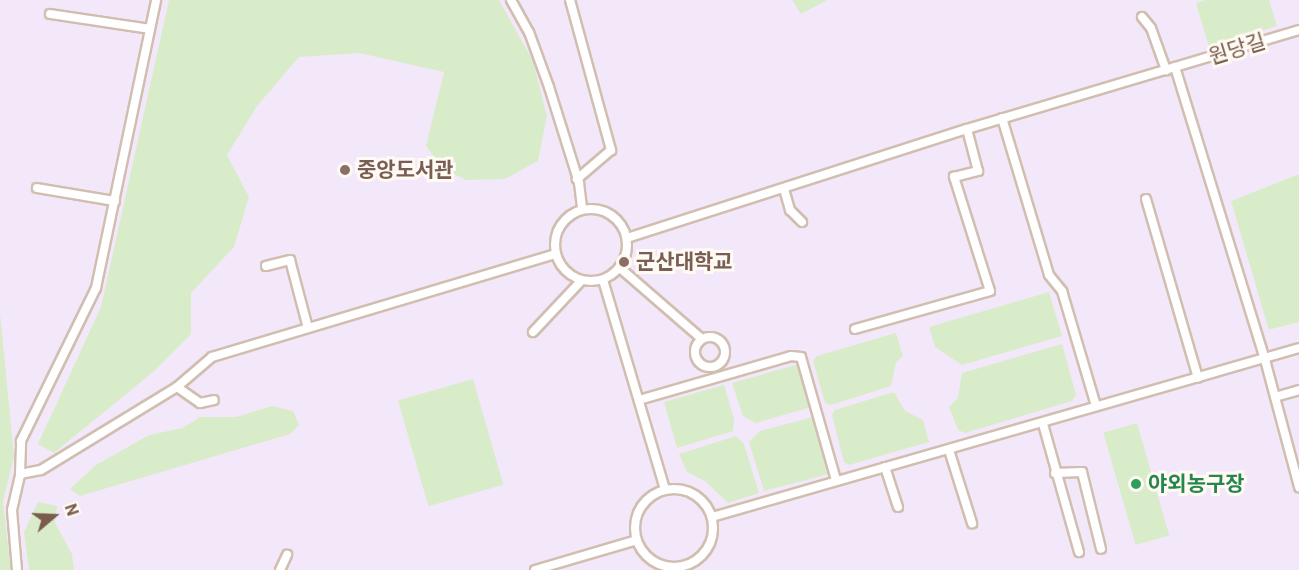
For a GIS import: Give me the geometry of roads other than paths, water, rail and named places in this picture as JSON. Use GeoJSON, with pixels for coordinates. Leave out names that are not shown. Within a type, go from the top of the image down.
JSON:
{"type":"FeatureCollection","features":[{"type":"Feature","properties":{"kind":"lane"},"geometry":{"type":"LineString","coordinates":[[17,570],[12,510],[20,474],[21,441],[96,288],[156,0]]}},
{"type":"Feature","properties":{"kind":"lane"},"geometry":{"type":"LineString","coordinates":[[511,0],[529,32],[577,179],[582,209]]}},
{"type":"Feature","properties":{"kind":"lane"},"geometry":{"type":"LineString","coordinates":[[570,0],[611,150],[577,179]]}},
{"type":"Feature","properties":{"kind":"lane"},"geometry":{"type":"LineString","coordinates":[[50,14],[150,29]]}},
{"type":"Feature","properties":{"kind":"lane"},"geometry":{"type":"LineString","coordinates":[[1142,17],[1151,28],[1166,70]]}},
{"type":"Feature","properties":{"kind":"lane","name":"원당길"},"geometry":{"type":"LineString","coordinates":[[627,238],[1002,118],[1299,30]]}},
{"type":"Feature","properties":{"kind":"lane"},"geometry":{"type":"LineString","coordinates":[[1175,67],[1264,356],[1299,487]]}},
{"type":"Feature","properties":{"kind":"lane"},"geometry":{"type":"LineString","coordinates":[[1002,118],[1049,276],[1062,291],[1096,406]]}},
{"type":"Feature","properties":{"kind":"lane"},"geometry":{"type":"LineString","coordinates":[[855,329],[990,291],[954,177],[978,171],[967,129]]}},
{"type":"Feature","properties":{"kind":"lane"},"geometry":{"type":"LineString","coordinates":[[37,188],[115,201]]}},
{"type":"Feature","properties":{"kind":"lane"},"geometry":{"type":"LineString","coordinates":[[784,189],[790,210],[802,222]]}},
{"type":"Feature","properties":{"kind":"lane"},"geometry":{"type":"LineString","coordinates":[[1146,200],[1198,378]]}},
{"type":"Feature","properties":{"kind":"lane"},"geometry":{"type":"LineString","coordinates":[[582,209],[606,211],[623,227],[627,238],[628,248],[620,268],[603,280],[581,281],[562,268],[555,254],[556,234],[562,223],[582,209]]}},
{"type":"Feature","properties":{"kind":"lane"},"geometry":{"type":"LineString","coordinates":[[20,474],[41,471],[177,387],[212,357],[555,254]]}},
{"type":"Feature","properties":{"kind":"lane"},"geometry":{"type":"LineString","coordinates":[[266,266],[290,260],[308,328]]}},
{"type":"Feature","properties":{"kind":"lane"},"geometry":{"type":"LineString","coordinates":[[620,268],[702,339]]}},
{"type":"Feature","properties":{"kind":"lane"},"geometry":{"type":"LineString","coordinates":[[603,280],[665,489]]}},
{"type":"Feature","properties":{"kind":"lane"},"geometry":{"type":"LineString","coordinates":[[533,332],[581,281]]}},
{"type":"Feature","properties":{"kind":"lane"},"geometry":{"type":"LineString","coordinates":[[712,517],[836,480],[1043,424],[1264,356],[1299,348]]}},
{"type":"Feature","properties":{"kind":"lane"},"geometry":{"type":"LineString","coordinates":[[639,400],[791,356],[801,357],[836,480]]}},
{"type":"Feature","properties":{"kind":"lane"},"geometry":{"type":"LineString","coordinates":[[177,387],[200,403],[214,400]]}},
{"type":"Feature","properties":{"kind":"lane"},"geometry":{"type":"LineString","coordinates":[[1275,397],[1299,390]]}},
{"type":"Feature","properties":{"kind":"lane"},"geometry":{"type":"LineString","coordinates":[[1043,424],[1079,552]]}},
{"type":"Feature","properties":{"kind":"lane"},"geometry":{"type":"LineString","coordinates":[[949,450],[972,524]]}},
{"type":"Feature","properties":{"kind":"lane"},"geometry":{"type":"LineString","coordinates":[[885,467],[898,507]]}},
{"type":"Feature","properties":{"kind":"lane"},"geometry":{"type":"LineString","coordinates":[[1055,473],[1082,472],[1101,549]]}},
{"type":"Feature","properties":{"kind":"lane"},"geometry":{"type":"LineString","coordinates":[[665,489],[689,491],[707,506],[712,517],[713,530],[704,554],[682,568],[659,564],[649,558],[637,540],[637,514],[653,494],[665,489]]}},
{"type":"Feature","properties":{"kind":"lane"},"geometry":{"type":"LineString","coordinates":[[535,570],[637,540]]}},
{"type":"Feature","properties":{"kind":"lane"},"geometry":{"type":"LineString","coordinates":[[280,570],[287,555]]}},
{"type":"Feature","properties":{"kind":"place","name":"중앙도서관"},"geometry":{"type":"Point","coordinates":[345,170]}},
{"type":"Feature","properties":{"kind":"place","name":"군산대학교"},"geometry":{"type":"Point","coordinates":[624,262]}},
{"type":"Feature","properties":{"kind":"place","name":"야외농구장"},"geometry":{"type":"Point","coordinates":[1136,484]}}]}
